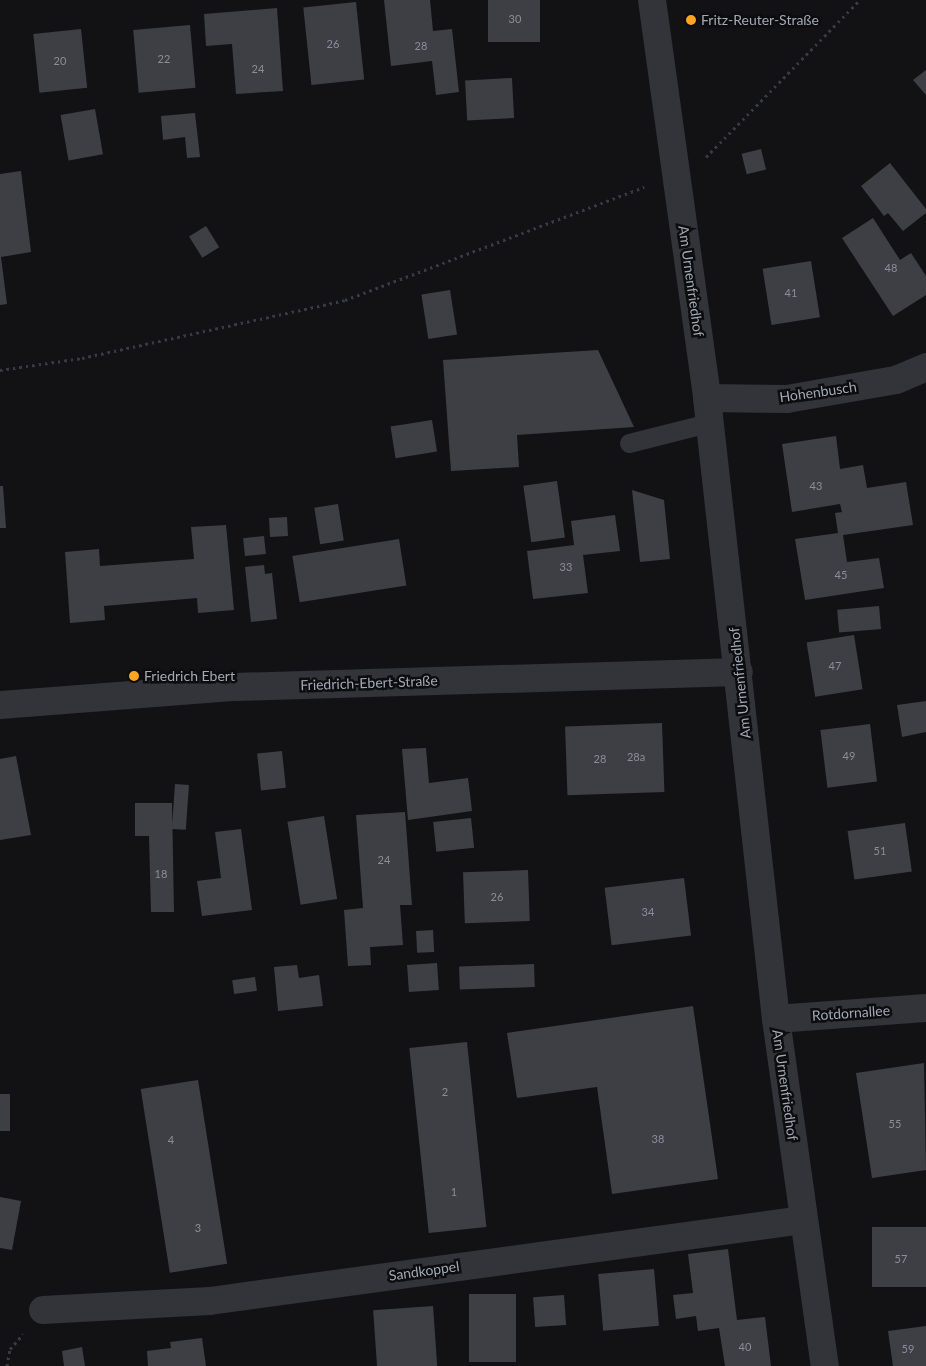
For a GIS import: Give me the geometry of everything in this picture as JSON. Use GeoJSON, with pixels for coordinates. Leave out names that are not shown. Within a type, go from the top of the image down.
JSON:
{"type":"FeatureCollection","features":[{"type":"Feature","properties":{"kind":"street","name":"Am Urnenfriedhof"},"geometry":{"type":"LineString","coordinates":[[652,0],[708,411],[739,672],[776,1019],[824,1366]]}},
{"type":"Feature","properties":{"kind":"street","name":"Hohenbusch"},"geometry":{"type":"LineString","coordinates":[[708,411],[896,380],[926,367]]}},
{"type":"Feature","properties":{"kind":"street","name":"Friedrich-Ebert-Straße"},"geometry":{"type":"LineString","coordinates":[[0,705],[236,687],[739,672]]}},
{"type":"Feature","properties":{"kind":"street","name":"Rotdornallee"},"geometry":{"type":"LineString","coordinates":[[776,1019],[926,1008]]}},
{"type":"Feature","properties":{"kind":"street","name":"Sandkoppel"},"geometry":{"type":"LineString","coordinates":[[44,1310],[210,1300],[803,1220]]}},
{"type":"Feature","properties":{"kind":"lane"},"geometry":{"type":"LineString","coordinates":[[628,443],[708,411]]}},
{"type":"Feature","properties":{"kind":"path"},"geometry":{"type":"LineString","coordinates":[[0,370],[82,358],[346,300],[677,174],[694,170],[762,97],[860,0]]}},
{"type":"Feature","properties":{"kind":"building"},"geometry":{"type":"Polygon","coordinates":[[[384,0],[430,0],[433,31],[452,29],[459,92],[436,95],[432,61],[391,66],[384,0]]]}},
{"type":"Feature","properties":{"kind":"building"},"geometry":{"type":"Polygon","coordinates":[[[488,0],[540,0],[540,42],[488,42],[488,0]]]}},
{"type":"Feature","properties":{"kind":"building"},"geometry":{"type":"Polygon","coordinates":[[[356,2],[364,80],[311,85],[303,8],[356,2]]]}},
{"type":"Feature","properties":{"kind":"building"},"geometry":{"type":"Polygon","coordinates":[[[277,8],[283,91],[236,94],[232,44],[206,46],[204,14],[277,8]]]}},
{"type":"Feature","properties":{"kind":"building"},"geometry":{"type":"Polygon","coordinates":[[[190,25],[195,88],[139,93],[133,30],[190,25]]]}},
{"type":"Feature","properties":{"kind":"building"},"geometry":{"type":"Polygon","coordinates":[[[81,29],[87,88],[39,93],[33,34],[81,29]]]}},
{"type":"Feature","properties":{"kind":"building"},"geometry":{"type":"Polygon","coordinates":[[[926,70],[926,95],[913,80],[926,70]]]}},
{"type":"Feature","properties":{"kind":"building"},"geometry":{"type":"Polygon","coordinates":[[[512,78],[514,118],[467,120],[465,80],[512,78]]]}},
{"type":"Feature","properties":{"kind":"building"},"geometry":{"type":"Polygon","coordinates":[[[95,109],[103,154],[69,160],[61,115],[95,109]]]}},
{"type":"Feature","properties":{"kind":"building"},"geometry":{"type":"Polygon","coordinates":[[[195,113],[200,157],[187,158],[185,137],[163,140],[161,116],[195,113]]]}},
{"type":"Feature","properties":{"kind":"building"},"geometry":{"type":"Polygon","coordinates":[[[761,149],[766,169],[747,174],[742,154],[761,149]]]}},
{"type":"Feature","properties":{"kind":"building"},"geometry":{"type":"Polygon","coordinates":[[[890,163],[926,209],[926,213],[903,231],[888,213],[884,216],[861,186],[890,163]]]}},
{"type":"Feature","properties":{"kind":"building"},"geometry":{"type":"Polygon","coordinates":[[[21,171],[31,252],[1,257],[7,304],[0,305],[0,174],[21,171]]]}},
{"type":"Feature","properties":{"kind":"building"},"geometry":{"type":"Polygon","coordinates":[[[873,218],[900,260],[911,253],[926,276],[926,295],[893,316],[842,238],[873,218]]]}},
{"type":"Feature","properties":{"kind":"building"},"geometry":{"type":"Polygon","coordinates":[[[206,226],[219,247],[202,258],[189,237],[206,226]]]}},
{"type":"Feature","properties":{"kind":"building"},"geometry":{"type":"Polygon","coordinates":[[[811,261],[820,317],[772,325],[763,269],[811,261]]]}},
{"type":"Feature","properties":{"kind":"building"},"geometry":{"type":"Polygon","coordinates":[[[450,290],[457,334],[428,339],[421,295],[450,290]]]}},
{"type":"Feature","properties":{"kind":"building"},"geometry":{"type":"Polygon","coordinates":[[[598,350],[634,427],[517,435],[519,467],[451,471],[443,360],[598,350]]]}},
{"type":"Feature","properties":{"kind":"building"},"geometry":{"type":"Polygon","coordinates":[[[432,420],[437,452],[396,458],[391,427],[432,420]]]}},
{"type":"Feature","properties":{"kind":"building"},"geometry":{"type":"Polygon","coordinates":[[[836,436],[840,469],[863,465],[867,488],[906,482],[913,525],[843,535],[847,562],[879,558],[884,588],[805,600],[795,539],[838,533],[835,513],[842,512],[840,504],[792,512],[782,444],[836,436]]]}},
{"type":"Feature","properties":{"kind":"building"},"geometry":{"type":"Polygon","coordinates":[[[557,481],[565,537],[531,542],[523,486],[557,481]]]}},
{"type":"Feature","properties":{"kind":"building"},"geometry":{"type":"Polygon","coordinates":[[[0,486],[3,486],[6,528],[0,528],[0,486]]]}},
{"type":"Feature","properties":{"kind":"building"},"geometry":{"type":"Polygon","coordinates":[[[632,490],[664,500],[670,559],[640,562],[632,490]]]}},
{"type":"Feature","properties":{"kind":"building"},"geometry":{"type":"Polygon","coordinates":[[[338,504],[344,541],[320,544],[314,508],[338,504]]]}},
{"type":"Feature","properties":{"kind":"building"},"geometry":{"type":"Polygon","coordinates":[[[615,515],[620,551],[583,555],[588,593],[533,599],[527,551],[574,545],[571,521],[615,515]]]}},
{"type":"Feature","properties":{"kind":"building"},"geometry":{"type":"Polygon","coordinates":[[[287,517],[288,536],[270,537],[269,518],[287,517]]]}},
{"type":"Feature","properties":{"kind":"building"},"geometry":{"type":"Polygon","coordinates":[[[226,525],[234,610],[198,613],[197,598],[104,606],[105,620],[70,623],[65,552],[99,549],[100,566],[194,559],[191,527],[226,525]]]}},
{"type":"Feature","properties":{"kind":"building"},"geometry":{"type":"Polygon","coordinates":[[[264,536],[266,554],[245,556],[243,538],[264,536]]]}},
{"type":"Feature","properties":{"kind":"building"},"geometry":{"type":"Polygon","coordinates":[[[399,539],[406,585],[300,602],[292,556],[399,539]]]}},
{"type":"Feature","properties":{"kind":"building"},"geometry":{"type":"Polygon","coordinates":[[[264,565],[265,574],[272,573],[277,619],[251,622],[245,567],[264,565]]]}},
{"type":"Feature","properties":{"kind":"building"},"geometry":{"type":"Polygon","coordinates":[[[879,606],[881,629],[839,633],[837,610],[879,606]]]}},
{"type":"Feature","properties":{"kind":"building"},"geometry":{"type":"Polygon","coordinates":[[[854,635],[863,689],[815,697],[807,643],[854,635]]]}},
{"type":"Feature","properties":{"kind":"building"},"geometry":{"type":"Polygon","coordinates":[[[926,701],[926,732],[902,737],[897,705],[926,701]]]}},
{"type":"Feature","properties":{"kind":"building"},"geometry":{"type":"Polygon","coordinates":[[[662,723],[664,792],[567,795],[565,726],[662,723]]]}},
{"type":"Feature","properties":{"kind":"building"},"geometry":{"type":"Polygon","coordinates":[[[870,724],[877,782],[827,788],[820,730],[870,724]]]}},
{"type":"Feature","properties":{"kind":"building"},"geometry":{"type":"Polygon","coordinates":[[[426,748],[429,783],[468,778],[472,811],[408,820],[402,749],[426,748]]]}},
{"type":"Feature","properties":{"kind":"building"},"geometry":{"type":"Polygon","coordinates":[[[282,751],[286,788],[261,790],[257,754],[282,751]]]}},
{"type":"Feature","properties":{"kind":"building"},"geometry":{"type":"Polygon","coordinates":[[[16,756],[31,835],[0,840],[0,759],[16,756]]]}},
{"type":"Feature","properties":{"kind":"building"},"geometry":{"type":"Polygon","coordinates":[[[175,784],[189,785],[186,830],[172,829],[175,784]]]}},
{"type":"Feature","properties":{"kind":"building"},"geometry":{"type":"Polygon","coordinates":[[[135,803],[172,803],[174,912],[151,912],[149,836],[135,836],[135,803]]]}},
{"type":"Feature","properties":{"kind":"building"},"geometry":{"type":"Polygon","coordinates":[[[405,812],[412,905],[400,905],[403,945],[370,947],[371,965],[348,966],[344,910],[363,908],[356,815],[405,812]]]}},
{"type":"Feature","properties":{"kind":"building"},"geometry":{"type":"Polygon","coordinates":[[[324,816],[337,899],[301,905],[287,822],[324,816]]]}},
{"type":"Feature","properties":{"kind":"building"},"geometry":{"type":"Polygon","coordinates":[[[471,818],[474,848],[436,852],[433,822],[471,818]]]}},
{"type":"Feature","properties":{"kind":"building"},"geometry":{"type":"Polygon","coordinates":[[[905,823],[912,872],[854,880],[848,831],[905,823]]]}},
{"type":"Feature","properties":{"kind":"building"},"geometry":{"type":"Polygon","coordinates":[[[241,829],[252,910],[202,916],[197,881],[221,878],[215,832],[241,829]]]}},
{"type":"Feature","properties":{"kind":"building"},"geometry":{"type":"Polygon","coordinates":[[[528,870],[530,921],[465,923],[463,872],[528,870]]]}},
{"type":"Feature","properties":{"kind":"building"},"geometry":{"type":"Polygon","coordinates":[[[684,878],[691,936],[612,945],[605,888],[684,878]]]}},
{"type":"Feature","properties":{"kind":"building"},"geometry":{"type":"Polygon","coordinates":[[[433,930],[434,952],[417,953],[416,931],[433,930]]]}},
{"type":"Feature","properties":{"kind":"building"},"geometry":{"type":"Polygon","coordinates":[[[437,963],[439,990],[409,992],[407,965],[437,963]]]}},
{"type":"Feature","properties":{"kind":"building"},"geometry":{"type":"Polygon","coordinates":[[[534,964],[535,987],[460,990],[459,967],[534,964]]]}},
{"type":"Feature","properties":{"kind":"building"},"geometry":{"type":"Polygon","coordinates":[[[297,965],[299,978],[319,975],[323,1006],[278,1011],[274,967],[297,965]]]}},
{"type":"Feature","properties":{"kind":"building"},"geometry":{"type":"Polygon","coordinates":[[[255,977],[257,991],[234,994],[232,980],[255,977]]]}},
{"type":"Feature","properties":{"kind":"building"},"geometry":{"type":"Polygon","coordinates":[[[693,1006],[718,1179],[612,1194],[597,1087],[517,1098],[507,1033],[693,1006]]]}},
{"type":"Feature","properties":{"kind":"building"},"geometry":{"type":"Polygon","coordinates":[[[467,1042],[486,1227],[429,1233],[409,1048],[467,1042]]]}},
{"type":"Feature","properties":{"kind":"building"},"geometry":{"type":"Polygon","coordinates":[[[924,1063],[926,1170],[872,1178],[856,1073],[924,1063]]]}},
{"type":"Feature","properties":{"kind":"building"},"geometry":{"type":"Polygon","coordinates":[[[198,1080],[227,1264],[170,1273],[141,1089],[198,1080]]]}},
{"type":"Feature","properties":{"kind":"building"},"geometry":{"type":"Polygon","coordinates":[[[0,1094],[10,1094],[10,1131],[0,1131],[0,1094]]]}},
{"type":"Feature","properties":{"kind":"building"},"geometry":{"type":"Polygon","coordinates":[[[0,1197],[21,1201],[12,1250],[0,1248],[0,1197]]]}},
{"type":"Feature","properties":{"kind":"building"},"geometry":{"type":"Polygon","coordinates":[[[872,1227],[926,1227],[926,1287],[872,1287],[872,1227]]]}},
{"type":"Feature","properties":{"kind":"building"},"geometry":{"type":"Polygon","coordinates":[[[728,1249],[737,1320],[765,1317],[771,1366],[725,1366],[719,1328],[698,1331],[696,1316],[676,1319],[673,1295],[693,1293],[688,1254],[728,1249]]]}},
{"type":"Feature","properties":{"kind":"building"},"geometry":{"type":"Polygon","coordinates":[[[654,1269],[659,1326],[603,1331],[598,1274],[654,1269]]]}},
{"type":"Feature","properties":{"kind":"building"},"geometry":{"type":"Polygon","coordinates":[[[469,1294],[516,1294],[516,1362],[469,1362],[469,1294]]]}},
{"type":"Feature","properties":{"kind":"building"},"geometry":{"type":"Polygon","coordinates":[[[564,1295],[566,1325],[535,1327],[533,1297],[564,1295]]]}},
{"type":"Feature","properties":{"kind":"building"},"geometry":{"type":"Polygon","coordinates":[[[433,1306],[437,1366],[377,1366],[373,1310],[433,1306]]]}},
{"type":"Feature","properties":{"kind":"building"},"geometry":{"type":"Polygon","coordinates":[[[926,1326],[926,1366],[893,1366],[888,1331],[926,1326]]]}},
{"type":"Feature","properties":{"kind":"building"},"geometry":{"type":"Polygon","coordinates":[[[202,1338],[206,1366],[148,1366],[147,1351],[171,1348],[170,1342],[202,1338]]]}},
{"type":"Feature","properties":{"kind":"building"},"geometry":{"type":"Polygon","coordinates":[[[82,1347],[85,1366],[64,1366],[62,1351],[82,1347]]]}},
{"type":"Feature","properties":{"kind":"place","name":"Fritz-Reuter-Straße"},"geometry":{"type":"Point","coordinates":[691,20]}},
{"type":"Feature","properties":{"kind":"place","name":"Friedrich Ebert"},"geometry":{"type":"Point","coordinates":[134,676]}}]}
